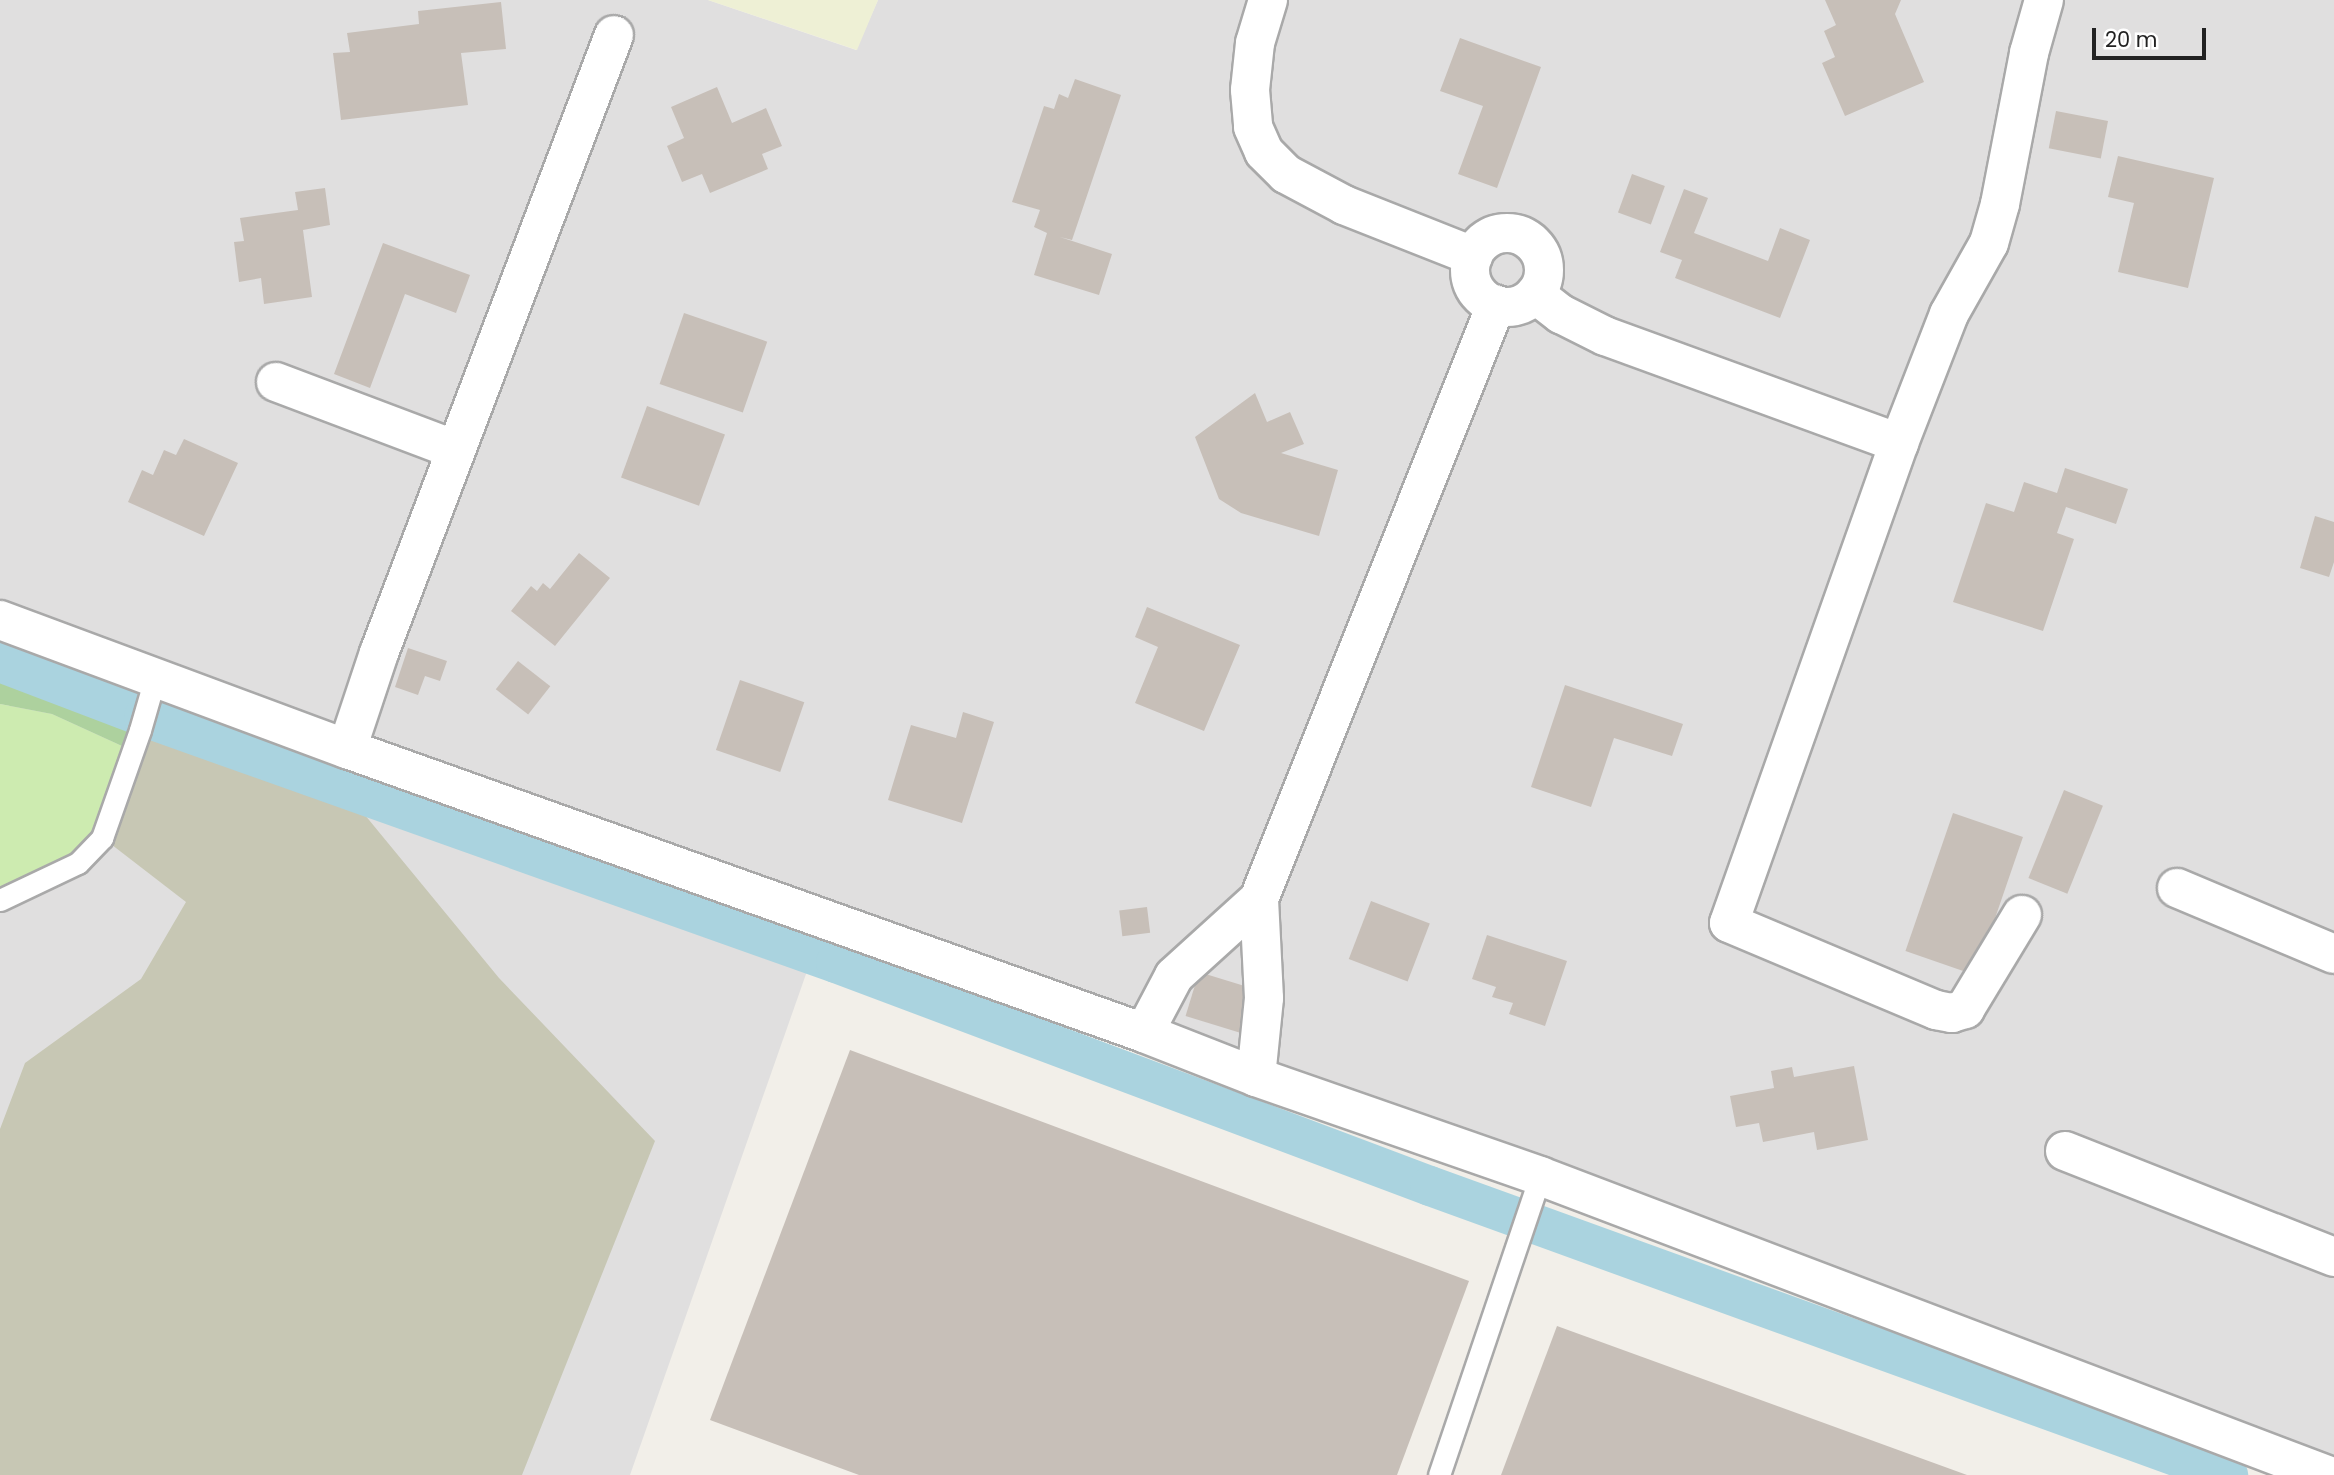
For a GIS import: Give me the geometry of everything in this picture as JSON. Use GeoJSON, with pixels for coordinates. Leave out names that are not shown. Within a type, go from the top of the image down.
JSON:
{"type":"FeatureCollection","features":[{"type":"Feature","properties":{"kind":"street"},"geometry":{"type":"LineString","coordinates":[[1268,0],[1255,43],[1250,90],[1254,127],[1264,152],[1286,174],[1344,205],[1473,256]]}},
{"type":"Feature","properties":{"kind":"street"},"geometry":{"type":"LineString","coordinates":[[2022,915],[1965,1009],[1952,1013],[1936,1010],[1729,923],[1899,443],[1949,314],[1989,243],[2000,204],[2029,52],[2044,0]]}},
{"type":"Feature","properties":{"kind":"street"},"geometry":{"type":"LineString","coordinates":[[347,748],[456,450],[614,35]]}},
{"type":"Feature","properties":{"kind":"street"},"geometry":{"type":"LineString","coordinates":[[1501,234],[1528,239],[1539,252],[1544,269],[1535,295],[1517,305],[1496,305],[1479,294],[1471,276],[1473,256],[1484,241],[1501,234]]}},
{"type":"Feature","properties":{"kind":"street"},"geometry":{"type":"LineString","coordinates":[[1535,295],[1561,314],[1605,335],[1899,443]]}},
{"type":"Feature","properties":{"kind":"street"},"geometry":{"type":"LineString","coordinates":[[1256,1077],[1264,998],[1259,899],[1496,305]]}},
{"type":"Feature","properties":{"kind":"street"},"geometry":{"type":"LineString","coordinates":[[276,382],[456,450]]}},
{"type":"Feature","properties":{"kind":"street"},"geometry":{"type":"LineString","coordinates":[[0,620],[347,748],[1144,1033],[1256,1077],[1540,1176],[2327,1475]]}},
{"type":"Feature","properties":{"kind":"street"},"geometry":{"type":"LineString","coordinates":[[2177,888],[2334,954]]}},
{"type":"Feature","properties":{"kind":"street"},"geometry":{"type":"LineString","coordinates":[[1144,1033],[1174,976],[1259,899]]}},
{"type":"Feature","properties":{"kind":"street"},"geometry":{"type":"LineString","coordinates":[[2065,1151],[2334,1257]]}},
{"type":"Feature","properties":{"kind":"lane"},"geometry":{"type":"LineString","coordinates":[[0,900],[78,863],[103,838],[155,678]]}},
{"type":"Feature","properties":{"kind":"lane"},"geometry":{"type":"LineString","coordinates":[[1439,1475],[1540,1176]]}},
{"type":"Feature","properties":{"kind":"shaded area"},"geometry":{"type":"Polygon","coordinates":[[[0,0],[708,0],[856,50],[878,0],[2334,0],[2334,1475],[825,920],[630,1475],[0,1475],[0,900],[28,886],[0,620],[0,0]]]}},
{"type":"Feature","properties":{"kind":"shaded area"},"geometry":{"type":"Polygon","coordinates":[[[708,0],[878,0],[857,50],[708,0]]]}},
{"type":"Feature","properties":{"kind":"shaded area"},"geometry":{"type":"Polygon","coordinates":[[[155,678],[347,749],[360,809],[499,978],[655,1141],[522,1475],[0,1475],[0,1129],[25,1063],[141,979],[186,902],[103,838],[155,678]]]}},
{"type":"Feature","properties":{"kind":"green space"},"geometry":{"type":"Polygon","coordinates":[[[0,620],[155,678],[133,751],[52,714],[0,704],[0,620]]]}},
{"type":"Feature","properties":{"kind":"green space"},"geometry":{"type":"Polygon","coordinates":[[[0,704],[52,714],[133,751],[102,838],[0,900],[0,704]]]}},
{"type":"Feature","properties":{"kind":"building"},"geometry":{"type":"Polygon","coordinates":[[[1825,0],[1901,0],[1895,14],[1924,82],[1845,116],[1822,63],[1835,57],[1824,31],[1836,25],[1825,0]]]}},
{"type":"Feature","properties":{"kind":"building"},"geometry":{"type":"Polygon","coordinates":[[[501,2],[506,49],[461,53],[468,105],[341,120],[333,53],[350,52],[347,33],[419,24],[418,11],[501,2]]]}},
{"type":"Feature","properties":{"kind":"building"},"geometry":{"type":"Polygon","coordinates":[[[1460,38],[1541,67],[1497,188],[1458,174],[1483,106],[1440,91],[1460,38]]]}},
{"type":"Feature","properties":{"kind":"building"},"geometry":{"type":"Polygon","coordinates":[[[1075,79],[1121,95],[1072,240],[1060,237],[1112,254],[1099,295],[1034,275],[1047,233],[1034,227],[1040,210],[1012,202],[1044,106],[1054,109],[1059,94],[1068,98],[1075,79]]]}},
{"type":"Feature","properties":{"kind":"building"},"geometry":{"type":"Polygon","coordinates":[[[717,87],[732,123],[766,108],[782,146],[762,154],[768,169],[710,193],[702,174],[682,182],[667,146],[684,138],[671,107],[717,87]]]}},
{"type":"Feature","properties":{"kind":"building"},"geometry":{"type":"Polygon","coordinates":[[[2056,111],[2108,121],[2101,158],[2049,148],[2056,111]]]}},
{"type":"Feature","properties":{"kind":"building"},"geometry":{"type":"Polygon","coordinates":[[[2118,156],[2214,178],[2188,288],[2118,272],[2134,203],[2108,197],[2118,156]]]}},
{"type":"Feature","properties":{"kind":"building"},"geometry":{"type":"Polygon","coordinates":[[[1632,174],[1665,186],[1651,224],[1618,213],[1632,174]]]}},
{"type":"Feature","properties":{"kind":"building"},"geometry":{"type":"Polygon","coordinates":[[[325,188],[330,225],[303,230],[312,297],[264,304],[261,278],[239,282],[234,242],[244,241],[240,218],[298,210],[295,192],[325,188]]]}},
{"type":"Feature","properties":{"kind":"building"},"geometry":{"type":"Polygon","coordinates":[[[1684,189],[1708,198],[1694,233],[1768,261],[1780,228],[1810,240],[1780,318],[1675,278],[1682,260],[1660,252],[1684,189]]]}},
{"type":"Feature","properties":{"kind":"building"},"geometry":{"type":"Polygon","coordinates":[[[383,243],[470,275],[456,313],[405,294],[370,388],[334,374],[383,243]]]}},
{"type":"Feature","properties":{"kind":"building"},"geometry":{"type":"Polygon","coordinates":[[[684,313],[767,342],[743,413],[660,384],[684,313]]]}},
{"type":"Feature","properties":{"kind":"building"},"geometry":{"type":"Polygon","coordinates":[[[1255,393],[1267,422],[1290,412],[1304,444],[1281,453],[1338,470],[1319,536],[1241,513],[1219,499],[1195,437],[1255,393]]]}},
{"type":"Feature","properties":{"kind":"building"},"geometry":{"type":"Polygon","coordinates":[[[647,406],[725,434],[699,506],[621,477],[647,406]]]}},
{"type":"Feature","properties":{"kind":"building"},"geometry":{"type":"Polygon","coordinates":[[[184,439],[238,463],[204,536],[128,502],[142,470],[153,475],[164,450],[176,455],[184,439]]]}},
{"type":"Feature","properties":{"kind":"building"},"geometry":{"type":"Polygon","coordinates":[[[2065,468],[2128,489],[2116,524],[2066,507],[2057,533],[2074,539],[2043,631],[1953,602],[1986,503],[2014,512],[2024,482],[2057,493],[2065,468]]]}},
{"type":"Feature","properties":{"kind":"building"},"geometry":{"type":"Polygon","coordinates":[[[2315,516],[2334,522],[2334,562],[2329,577],[2300,568],[2315,516]]]}},
{"type":"Feature","properties":{"kind":"building"},"geometry":{"type":"Polygon","coordinates":[[[579,553],[610,578],[555,646],[511,611],[531,586],[537,591],[543,583],[550,589],[579,553]]]}},
{"type":"Feature","properties":{"kind":"building"},"geometry":{"type":"Polygon","coordinates":[[[1147,607],[1240,645],[1204,731],[1135,703],[1158,647],[1135,637],[1147,607]]]}},
{"type":"Feature","properties":{"kind":"building"},"geometry":{"type":"Polygon","coordinates":[[[408,648],[447,661],[440,681],[425,676],[418,695],[395,687],[408,648]]]}},
{"type":"Feature","properties":{"kind":"building"},"geometry":{"type":"Polygon","coordinates":[[[518,661],[550,686],[528,715],[496,689],[518,661]]]}},
{"type":"Feature","properties":{"kind":"building"},"geometry":{"type":"Polygon","coordinates":[[[740,680],[804,702],[780,772],[716,750],[740,680]]]}},
{"type":"Feature","properties":{"kind":"building"},"geometry":{"type":"Polygon","coordinates":[[[1565,685],[1683,724],[1672,756],[1614,738],[1591,807],[1531,787],[1565,685]]]}},
{"type":"Feature","properties":{"kind":"building"},"geometry":{"type":"Polygon","coordinates":[[[963,712],[994,722],[962,823],[888,800],[911,725],[956,738],[963,712]]]}},
{"type":"Feature","properties":{"kind":"building"},"geometry":{"type":"Polygon","coordinates":[[[2064,790],[2103,806],[2067,894],[2028,878],[2064,790]]]}},
{"type":"Feature","properties":{"kind":"building"},"geometry":{"type":"Polygon","coordinates":[[[1953,813],[2023,837],[1975,975],[1905,951],[1953,813]]]}},
{"type":"Feature","properties":{"kind":"building"},"geometry":{"type":"Polygon","coordinates":[[[1371,901],[1430,924],[1408,981],[1349,959],[1371,901]]]}},
{"type":"Feature","properties":{"kind":"building"},"geometry":{"type":"Polygon","coordinates":[[[1147,907],[1150,933],[1122,936],[1119,910],[1147,907]]]}},
{"type":"Feature","properties":{"kind":"building"},"geometry":{"type":"Polygon","coordinates":[[[1487,935],[1567,961],[1545,1026],[1509,1014],[1513,1003],[1492,997],[1496,987],[1472,979],[1487,935]]]}},
{"type":"Feature","properties":{"kind":"building"},"geometry":{"type":"Polygon","coordinates":[[[1199,972],[1254,989],[1240,1033],[1186,1016],[1199,972]]]}},
{"type":"Feature","properties":{"kind":"building"},"geometry":{"type":"Polygon","coordinates":[[[850,1050],[1469,1281],[1397,1475],[859,1475],[710,1420],[850,1050]]]}},
{"type":"Feature","properties":{"kind":"building"},"geometry":{"type":"Polygon","coordinates":[[[1854,1066],[1868,1140],[1817,1150],[1814,1132],[1763,1142],[1759,1123],[1736,1127],[1730,1096],[1774,1088],[1771,1071],[1792,1067],[1794,1077],[1854,1066]]]}},
{"type":"Feature","properties":{"kind":"building"},"geometry":{"type":"Polygon","coordinates":[[[1557,1326],[1967,1475],[1501,1475],[1557,1326]]]}},
{"type":"Feature","properties":{"kind":"waterway"},"geometry":{"type":"LineString","coordinates":[[0,662],[144,717],[836,963],[1430,1186],[2228,1475]]}}]}
